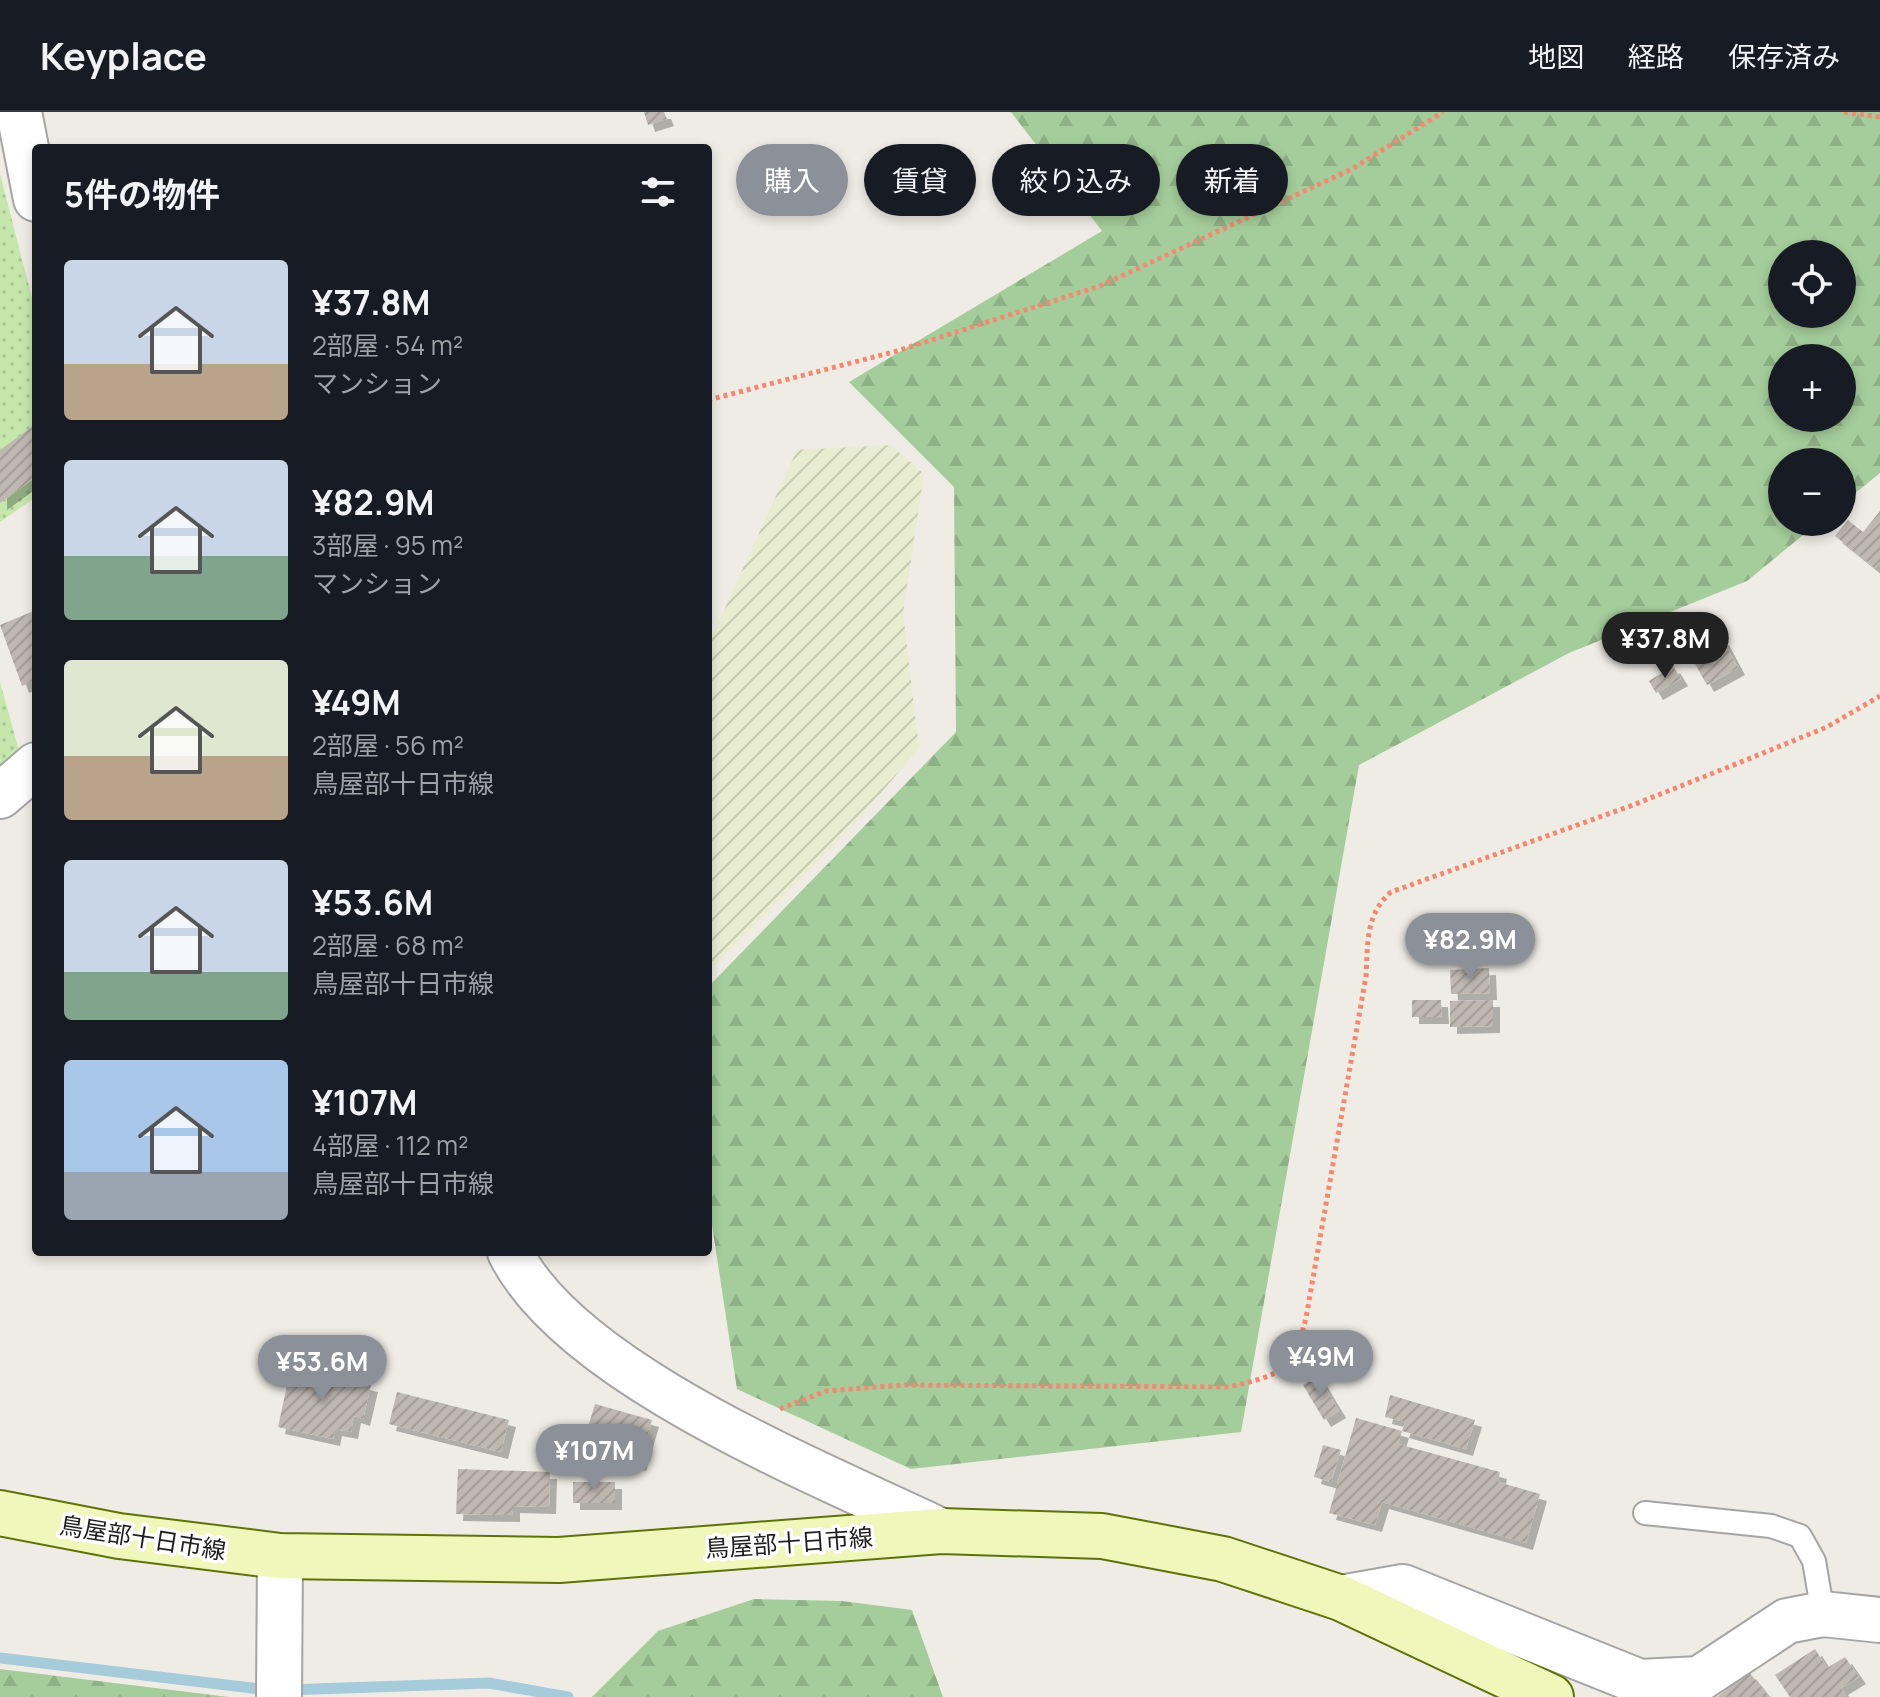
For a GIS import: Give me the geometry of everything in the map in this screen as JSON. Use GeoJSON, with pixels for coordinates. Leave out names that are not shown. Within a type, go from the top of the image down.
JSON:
{"type":"FeatureCollection","features":[{"type":"Feature","properties":{"kind":"main road","name":"鳥屋部十日市線"},"geometry":{"type":"LineString","coordinates":[[0,1513],[119,1536],[280,1556],[559,1560],[941,1531],[1102,1536],[1223,1559],[1341,1598],[1551,1697]]}},
{"type":"Feature","properties":{"kind":"street"},"geometry":{"type":"LineString","coordinates":[[19,112],[32,179]]}},
{"type":"Feature","properties":{"kind":"street"},"geometry":{"type":"LineString","coordinates":[[0,796],[32,768]]}},
{"type":"Feature","properties":{"kind":"street"},"geometry":{"type":"LineString","coordinates":[[512,1256],[518,1269],[560,1315],[631,1373],[735,1433],[941,1531]]}},
{"type":"Feature","properties":{"kind":"street"},"geometry":{"type":"LineString","coordinates":[[279,1697],[280,1556]]}},
{"type":"Feature","properties":{"kind":"street"},"geometry":{"type":"LineString","coordinates":[[1341,1598],[1403,1587],[1640,1682],[1699,1679],[1787,1621],[1823,1614],[1880,1620]]}},
{"type":"Feature","properties":{"kind":"lane"},"geometry":{"type":"LineString","coordinates":[[1645,1513],[1771,1526],[1800,1536],[1814,1561],[1823,1614]]}},
{"type":"Feature","properties":{"kind":"path"},"geometry":{"type":"LineString","coordinates":[[712,399],[897,351],[1100,286],[1352,169],[1443,112]]}},
{"type":"Feature","properties":{"kind":"path"},"geometry":{"type":"LineString","coordinates":[[1844,112],[1880,117]]}},
{"type":"Feature","properties":{"kind":"path"},"geometry":{"type":"LineString","coordinates":[[735,1433],[759,1417],[826,1391],[903,1385],[1229,1387],[1274,1376],[1297,1354],[1306,1318],[1366,976],[1370,919],[1377,904],[1391,892],[1633,805],[1827,727],[1880,696]]}},
{"type":"Feature","properties":{"kind":"green space"},"geometry":{"type":"Polygon","coordinates":[[[1011,112],[1880,112],[1880,473],[1856,493],[1856,448],[1768,448],[1768,536],[1802,536],[1747,581],[1569,653],[1359,765],[1241,1432],[911,1469],[737,1389],[712,1225],[712,983],[956,732],[954,487],[849,382],[1102,231],[1091,216],[1160,216],[1160,144],[1035,144],[1011,112]]]}},
{"type":"Feature","properties":{"kind":"green space"},"geometry":{"type":"Polygon","coordinates":[[[0,174],[32,298],[32,500],[0,522],[0,174]]]}},
{"type":"Feature","properties":{"kind":"green space"},"geometry":{"type":"Polygon","coordinates":[[[891,445],[924,474],[903,613],[919,748],[859,819],[712,968],[712,636],[797,450],[891,445]]]}},
{"type":"Feature","properties":{"kind":"green space"},"geometry":{"type":"Polygon","coordinates":[[[0,682],[20,754],[0,770],[0,682]]]}},
{"type":"Feature","properties":{"kind":"green space"},"geometry":{"type":"Polygon","coordinates":[[[754,1599],[842,1601],[912,1610],[943,1697],[592,1697],[658,1631],[754,1599]]]}},
{"type":"Feature","properties":{"kind":"green space"},"geometry":{"type":"Polygon","coordinates":[[[0,1669],[229,1697],[0,1697],[0,1669]]]}},
{"type":"Feature","properties":{"kind":"building"},"geometry":{"type":"Polygon","coordinates":[[[644,112],[664,112],[667,119],[648,125],[644,112]]]}},
{"type":"Feature","properties":{"kind":"building"},"geometry":{"type":"Polygon","coordinates":[[[32,427],[32,480],[0,503],[0,450],[32,427]]]}},
{"type":"Feature","properties":{"kind":"building"},"geometry":{"type":"Polygon","coordinates":[[[1880,511],[1880,562],[1875,568],[1835,536],[1856,536],[1856,526],[1863,532],[1880,511]]]}},
{"type":"Feature","properties":{"kind":"building"},"geometry":{"type":"Polygon","coordinates":[[[32,612],[32,682],[22,686],[0,625],[32,612]]]}},
{"type":"Feature","properties":{"kind":"building"},"geometry":{"type":"Polygon","coordinates":[[[1722,638],[1738,668],[1707,685],[1690,655],[1722,638]]]}},
{"type":"Feature","properties":{"kind":"building"},"geometry":{"type":"Polygon","coordinates":[[[1673,666],[1681,679],[1656,693],[1649,681],[1673,666]]]}},
{"type":"Feature","properties":{"kind":"building"},"geometry":{"type":"Polygon","coordinates":[[[1489,968],[1490,993],[1451,994],[1450,970],[1489,968]]]}},
{"type":"Feature","properties":{"kind":"building"},"geometry":{"type":"Polygon","coordinates":[[[1412,1000],[1441,1000],[1442,1017],[1412,1017],[1412,1000]]]}},
{"type":"Feature","properties":{"kind":"building"},"geometry":{"type":"Polygon","coordinates":[[[1493,1000],[1493,1026],[1450,1027],[1450,1001],[1493,1000]]]}},
{"type":"Feature","properties":{"kind":"building"},"geometry":{"type":"Polygon","coordinates":[[[291,1367],[371,1385],[363,1419],[354,1416],[351,1432],[335,1429],[333,1439],[278,1427],[291,1367]]]}},
{"type":"Feature","properties":{"kind":"building"},"geometry":{"type":"Polygon","coordinates":[[[1318,1376],[1339,1411],[1324,1420],[1303,1385],[1318,1376]]]}},
{"type":"Feature","properties":{"kind":"building"},"geometry":{"type":"Polygon","coordinates":[[[397,1392],[509,1420],[501,1452],[389,1424],[397,1392]]]}},
{"type":"Feature","properties":{"kind":"building"},"geometry":{"type":"Polygon","coordinates":[[[1390,1395],[1475,1420],[1466,1449],[1402,1431],[1405,1422],[1385,1417],[1390,1395]]]}},
{"type":"Feature","properties":{"kind":"building"},"geometry":{"type":"Polygon","coordinates":[[[595,1404],[652,1420],[639,1464],[582,1447],[595,1404]]]}},
{"type":"Feature","properties":{"kind":"building"},"geometry":{"type":"Polygon","coordinates":[[[1356,1418],[1402,1431],[1398,1444],[1500,1472],[1498,1482],[1540,1494],[1526,1543],[1382,1502],[1375,1525],[1329,1513],[1356,1418]]]}},
{"type":"Feature","properties":{"kind":"building"},"geometry":{"type":"Polygon","coordinates":[[[1323,1445],[1341,1450],[1331,1482],[1314,1477],[1323,1445]]]}},
{"type":"Feature","properties":{"kind":"building"},"geometry":{"type":"Polygon","coordinates":[[[458,1469],[550,1472],[549,1507],[513,1506],[513,1515],[456,1514],[458,1469]]]}},
{"type":"Feature","properties":{"kind":"building"},"geometry":{"type":"Polygon","coordinates":[[[573,1482],[615,1482],[615,1503],[573,1503],[573,1482]]]}},
{"type":"Feature","properties":{"kind":"building"},"geometry":{"type":"Polygon","coordinates":[[[1815,1649],[1827,1668],[1845,1657],[1859,1677],[1841,1688],[1847,1697],[1790,1697],[1775,1675],[1815,1649]]]}},
{"type":"Feature","properties":{"kind":"building"},"geometry":{"type":"Polygon","coordinates":[[[1749,1672],[1769,1697],[1717,1697],[1749,1672]]]}},
{"type":"Feature","properties":{"kind":"waterway"},"geometry":{"type":"LineString","coordinates":[[0,1658],[269,1690]]}},
{"type":"Feature","properties":{"kind":"waterway"},"geometry":{"type":"LineString","coordinates":[[286,1690],[489,1683],[568,1697]]}}]}
